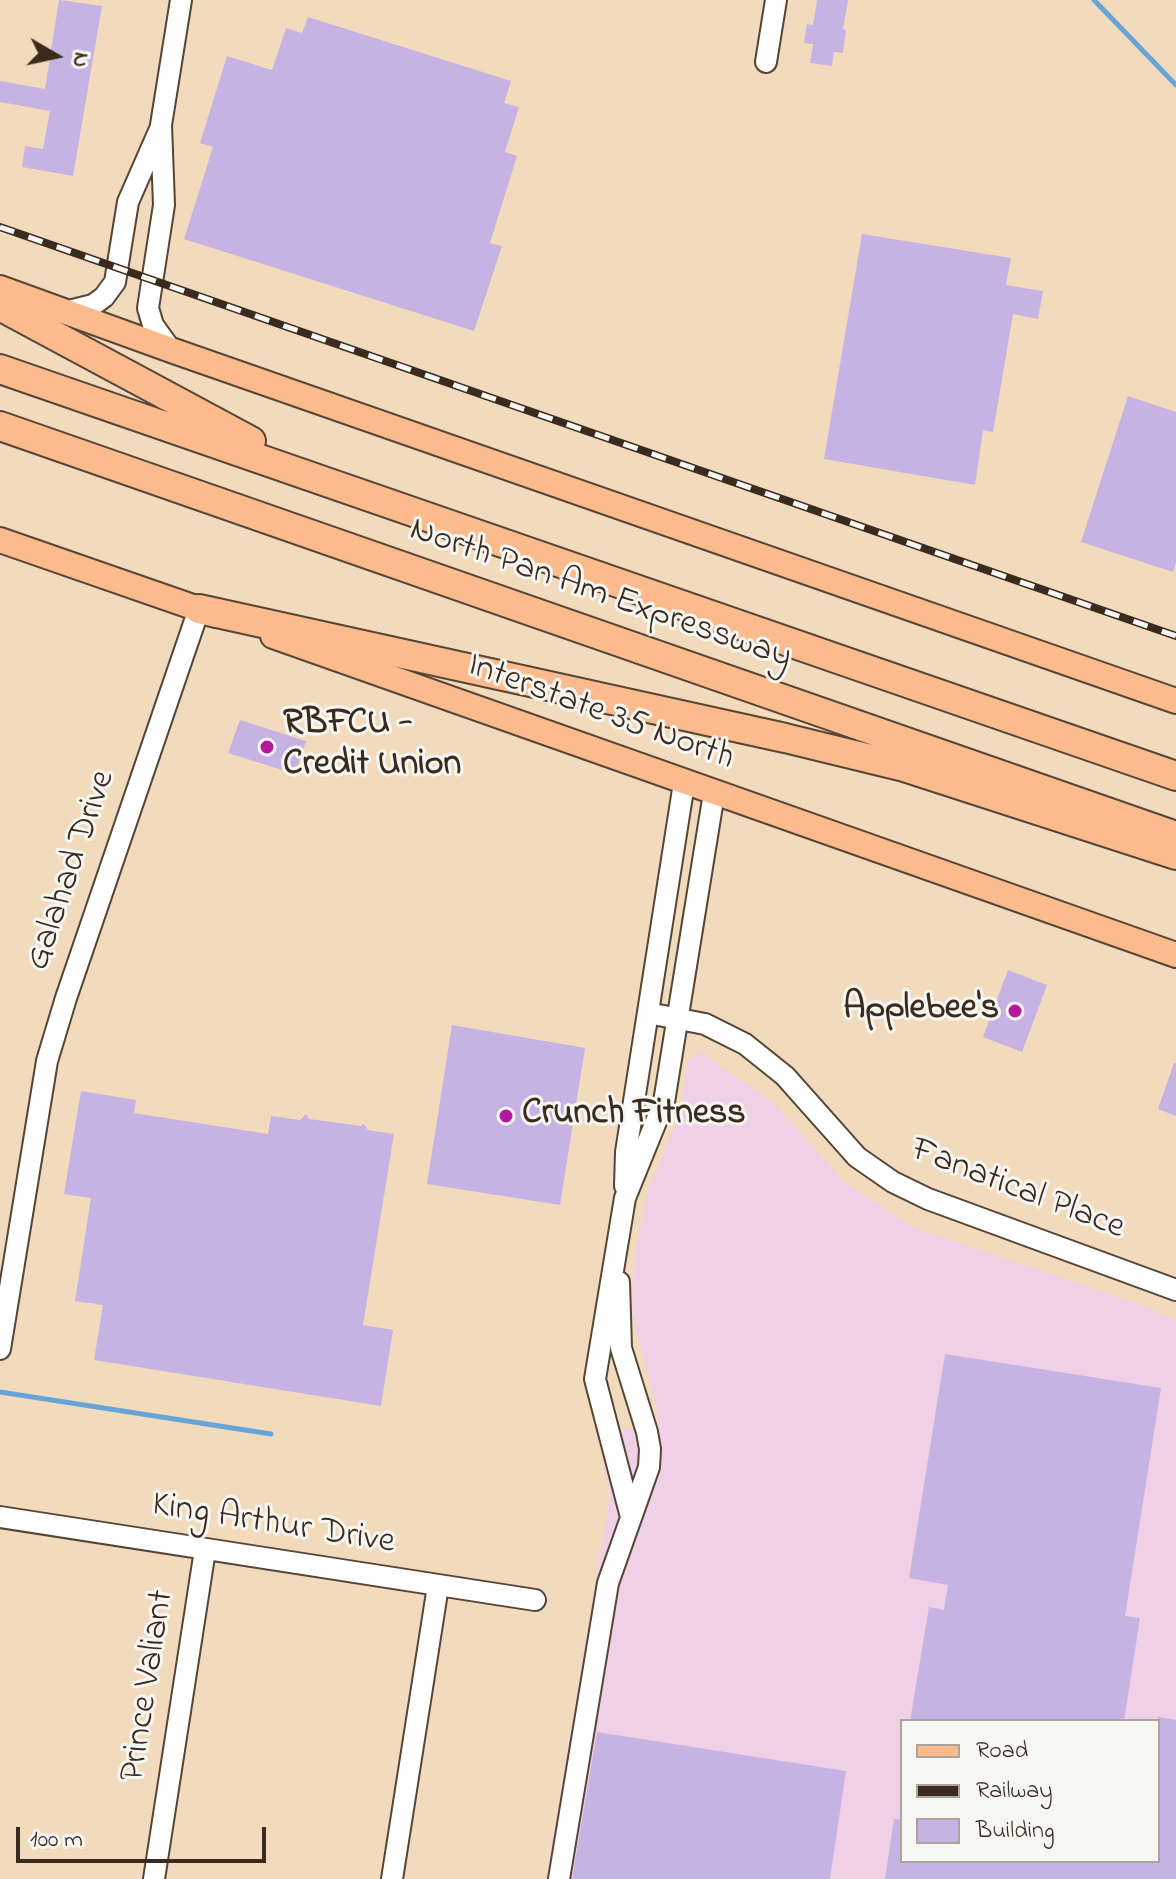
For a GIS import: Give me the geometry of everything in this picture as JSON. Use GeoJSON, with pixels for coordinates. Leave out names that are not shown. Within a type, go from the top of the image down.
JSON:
{"type":"FeatureCollection","features":[{"type":"Feature","properties":{"kind":"highway"},"geometry":{"type":"LineString","coordinates":[[0,306],[210,421],[356,493]]}},
{"type":"Feature","properties":{"kind":"highway","name":"North Pan Am Expressway"},"geometry":{"type":"LineString","coordinates":[[0,369],[1176,776]]}},
{"type":"Feature","properties":{"kind":"highway","name":"North Pan Am Expressway"},"geometry":{"type":"LineString","coordinates":[[0,426],[1176,836]]}},
{"type":"Feature","properties":{"kind":"highway"},"geometry":{"type":"LineString","coordinates":[[199,609],[904,767],[1176,855]]}},
{"type":"Feature","properties":{"kind":"main road"},"geometry":{"type":"LineString","coordinates":[[0,288],[1176,701]]}},
{"type":"Feature","properties":{"kind":"main road","name":"Interstate 35 North"},"geometry":{"type":"LineString","coordinates":[[0,540],[1176,955]]}},
{"type":"Feature","properties":{"kind":"street"},"geometry":{"type":"LineString","coordinates":[[171,350],[153,325],[148,308],[164,205],[161,125],[181,0]]}},
{"type":"Feature","properties":{"kind":"street"},"geometry":{"type":"LineString","coordinates":[[766,62],[776,0]]}},
{"type":"Feature","properties":{"kind":"street"},"geometry":{"type":"LineString","coordinates":[[69,311],[93,305],[115,282],[128,202],[161,125]]}},
{"type":"Feature","properties":{"kind":"street"},"geometry":{"type":"LineString","coordinates":[[121,241],[157,247]]}},
{"type":"Feature","properties":{"kind":"street","name":"Galahad Drive"},"geometry":{"type":"LineString","coordinates":[[0,1349],[47,1061],[199,609]]}},
{"type":"Feature","properties":{"kind":"street"},"geometry":{"type":"LineString","coordinates":[[631,1517],[595,1379],[625,1198],[626,1152],[684,783]]}},
{"type":"Feature","properties":{"kind":"street"},"geometry":{"type":"LineString","coordinates":[[625,1198],[664,1102],[714,793]]}},
{"type":"Feature","properties":{"kind":"street","name":"Fanatical Place"},"geometry":{"type":"LineString","coordinates":[[648,1013],[705,1024],[745,1044],[785,1076],[857,1157],[893,1182],[928,1199],[1176,1290]]}},
{"type":"Feature","properties":{"kind":"street"},"geometry":{"type":"LineString","coordinates":[[559,1879],[608,1583],[649,1467],[647,1432],[621,1348],[618,1234]]}},
{"type":"Feature","properties":{"kind":"street"},"geometry":{"type":"LineString","coordinates":[[612,1441],[647,1432]]}},
{"type":"Feature","properties":{"kind":"street","name":"King Arthur Drive"},"geometry":{"type":"LineString","coordinates":[[0,1517],[535,1600]]}},
{"type":"Feature","properties":{"kind":"street","name":"Prince Valiant"},"geometry":{"type":"LineString","coordinates":[[154,1879],[205,1550]]}},
{"type":"Feature","properties":{"kind":"street"},"geometry":{"type":"LineString","coordinates":[[392,1879],[438,1586]]}},
{"type":"Feature","properties":{"kind":"shaded area"},"geometry":{"type":"Polygon","coordinates":[[[699,1052],[774,1103],[845,1183],[912,1227],[1152,1309],[1176,1322],[1176,1879],[546,1879],[610,1496],[599,1438],[659,1418],[632,1313],[635,1252],[649,1188],[681,1111],[687,1062],[699,1052]]]}},
{"type":"Feature","properties":{"kind":"building"},"geometry":{"type":"Polygon","coordinates":[[[59,0],[102,6],[73,176],[22,167],[25,146],[43,149],[50,111],[0,102],[0,81],[45,89],[59,0]]]}},
{"type":"Feature","properties":{"kind":"building"},"geometry":{"type":"Polygon","coordinates":[[[817,0],[848,0],[843,53],[834,52],[832,66],[810,63],[813,44],[804,43],[807,24],[813,25],[817,0]]]}},
{"type":"Feature","properties":{"kind":"building"},"geometry":{"type":"Polygon","coordinates":[[[308,17],[511,81],[504,103],[519,107],[505,152],[517,156],[490,243],[502,246],[474,331],[184,239],[213,147],[200,143],[227,56],[272,70],[286,28],[302,33],[308,17]]]}},
{"type":"Feature","properties":{"kind":"building"},"geometry":{"type":"Polygon","coordinates":[[[862,234],[1011,258],[1006,285],[1043,291],[1038,319],[1013,314],[993,432],[983,430],[975,485],[824,459],[862,234]]]}},
{"type":"Feature","properties":{"kind":"building"},"geometry":{"type":"Polygon","coordinates":[[[1128,396],[1176,412],[1176,562],[1173,572],[1081,542],[1128,396]]]}},
{"type":"Feature","properties":{"kind":"building","name":"RBFCU - Credit Union"},"geometry":{"type":"Polygon","coordinates":[[[240,720],[306,741],[295,774],[228,753],[240,720]]]}},
{"type":"Feature","properties":{"kind":"building","name":"Applebee's"},"geometry":{"type":"Polygon","coordinates":[[[1008,970],[1047,985],[1022,1052],[983,1037],[1008,970]]]}},
{"type":"Feature","properties":{"kind":"building","name":"Crunch Fitness"},"geometry":{"type":"Polygon","coordinates":[[[452,1025],[585,1048],[560,1205],[427,1184],[452,1025]]]}},
{"type":"Feature","properties":{"kind":"building"},"geometry":{"type":"Polygon","coordinates":[[[1176,1063],[1176,1116],[1158,1109],[1176,1063]]]}},
{"type":"Feature","properties":{"kind":"building"},"geometry":{"type":"Polygon","coordinates":[[[81,1091],[136,1100],[134,1113],[268,1134],[271,1116],[300,1120],[306,1114],[309,1119],[364,1124],[368,1130],[394,1134],[363,1325],[393,1330],[381,1406],[94,1360],[103,1305],[75,1301],[91,1198],[64,1194],[81,1091]]]}},
{"type":"Feature","properties":{"kind":"building"},"geometry":{"type":"Polygon","coordinates":[[[945,1354],[1161,1388],[1125,1616],[1140,1618],[1124,1719],[910,1719],[929,1607],[944,1610],[948,1585],[909,1578],[945,1354]]]}},
{"type":"Feature","properties":{"kind":"building"},"geometry":{"type":"Polygon","coordinates":[[[1158,1719],[1176,1720],[1176,1879],[885,1879],[894,1819],[900,1820],[900,1863],[1160,1863],[1158,1719]]]}},
{"type":"Feature","properties":{"kind":"building"},"geometry":{"type":"Polygon","coordinates":[[[597,1732],[846,1771],[830,1879],[572,1879],[597,1732]]]}},
{"type":"Feature","properties":{"kind":"waterway"},"geometry":{"type":"LineString","coordinates":[[1094,0],[1176,85]]}},
{"type":"Feature","properties":{"kind":"waterway"},"geometry":{"type":"LineString","coordinates":[[0,1392],[271,1434]]}},
{"type":"Feature","properties":{"kind":"railway"},"geometry":{"type":"LineString","coordinates":[[0,227],[1176,636]]}},
{"type":"Feature","properties":{"kind":"place","name":"RBFCU - Credit Union"},"geometry":{"type":"Point","coordinates":[267,747]}},
{"type":"Feature","properties":{"kind":"place","name":"Applebee's"},"geometry":{"type":"Point","coordinates":[1015,1011]}},
{"type":"Feature","properties":{"kind":"place","name":"Crunch Fitness"},"geometry":{"type":"Point","coordinates":[506,1116]}}]}
